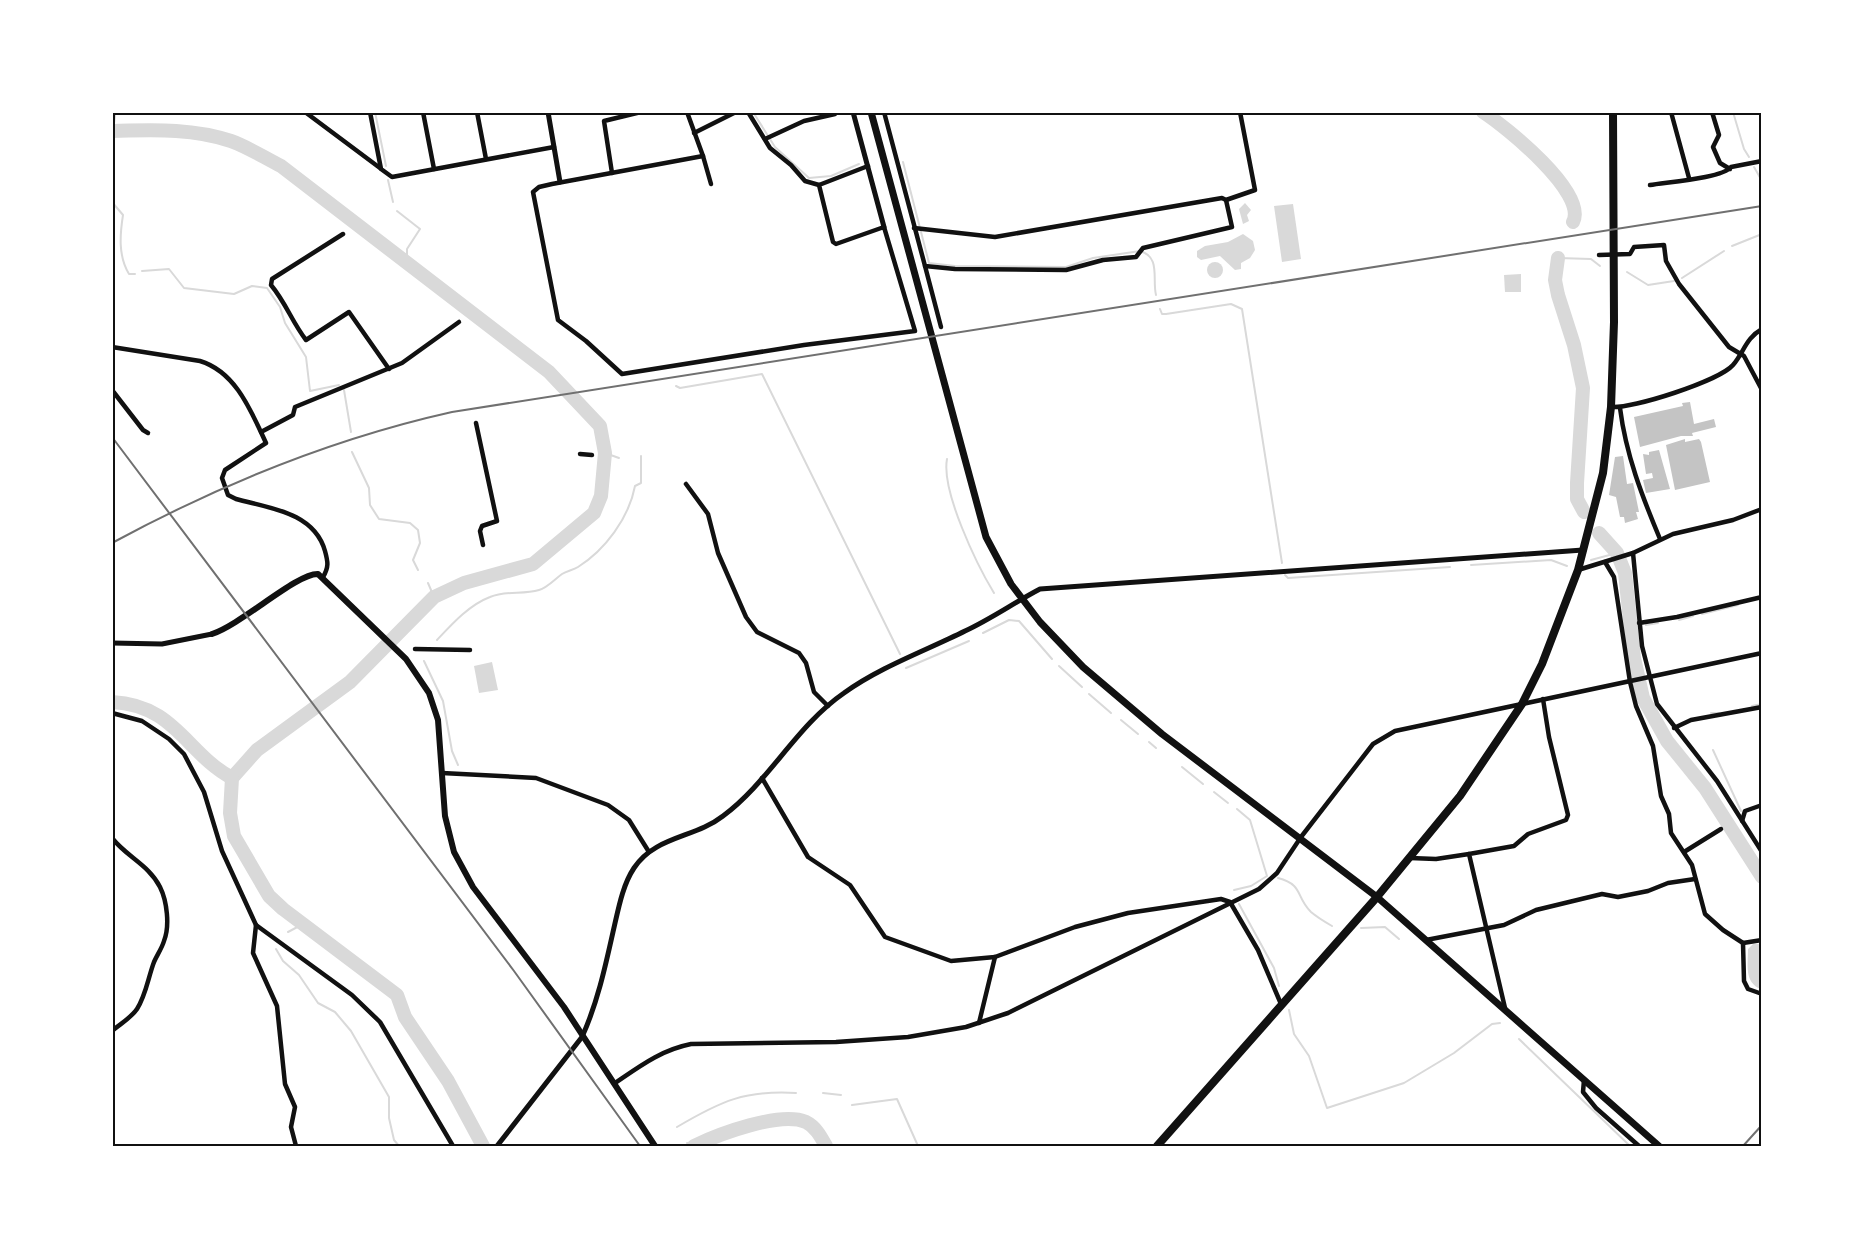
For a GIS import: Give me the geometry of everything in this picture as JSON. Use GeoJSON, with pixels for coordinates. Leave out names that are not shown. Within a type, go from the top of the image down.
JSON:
{"type":"FeatureCollection","features":[{"type":"Feature","properties":{"kind":"highway"},"geometry":{"type":"LineString","coordinates":[[1157,1146],[1377,897],[1460,796],[1522,704],[1542,664],[1578,570],[1603,474],[1616,408],[1613,112]]}},
{"type":"Feature","properties":{"kind":"main road"},"geometry":{"type":"LineString","coordinates":[[871,112],[974,499],[986,537],[1011,584],[1040,622],[1092,674],[1162,734],[1301,837],[1377,897],[1659,1146]]}},
{"type":"Feature","properties":{"kind":"main road"},"geometry":{"type":"LineString","coordinates":[[212,634],[236,625],[303,576],[311,574],[323,577],[406,659],[434,704],[438,720],[450,841],[473,887],[564,1007],[656,1146]]}},
{"type":"Feature","properties":{"kind":"street"},"geometry":{"type":"LineString","coordinates":[[112,159],[113,112]]}},
{"type":"Feature","properties":{"kind":"street"},"geometry":{"type":"LineString","coordinates":[[305,112],[392,177],[554,147]]}},
{"type":"Feature","properties":{"kind":"street"},"geometry":{"type":"LineString","coordinates":[[370,112],[381,169]]}},
{"type":"Feature","properties":{"kind":"street"},"geometry":{"type":"LineString","coordinates":[[423,112],[434,169]]}},
{"type":"Feature","properties":{"kind":"street"},"geometry":{"type":"LineString","coordinates":[[477,112],[486,159]]}},
{"type":"Feature","properties":{"kind":"street"},"geometry":{"type":"LineString","coordinates":[[548,112],[561,182]]}},
{"type":"Feature","properties":{"kind":"street"},"geometry":{"type":"LineString","coordinates":[[612,173],[604,121],[641,112]]}},
{"type":"Feature","properties":{"kind":"street"},"geometry":{"type":"LineString","coordinates":[[687,112],[711,184]]}},
{"type":"Feature","properties":{"kind":"street"},"geometry":{"type":"LineString","coordinates":[[694,133],[736,112]]}},
{"type":"Feature","properties":{"kind":"street"},"geometry":{"type":"LineString","coordinates":[[748,112],[768,138],[770,148],[791,165],[805,181],[819,185],[868,166]]}},
{"type":"Feature","properties":{"kind":"street"},"geometry":{"type":"LineString","coordinates":[[703,156],[561,182],[539,187],[533,192],[558,320],[586,341],[621,374],[804,345],[915,331],[884,227],[854,112]]}},
{"type":"Feature","properties":{"kind":"street"},"geometry":{"type":"LineString","coordinates":[[884,112],[941,327]]}},
{"type":"Feature","properties":{"kind":"street"},"geometry":{"type":"LineString","coordinates":[[914,228],[995,237],[1222,198],[1226,200],[1255,190],[1240,112]]}},
{"type":"Feature","properties":{"kind":"street"},"geometry":{"type":"LineString","coordinates":[[1671,112],[1689,178]]}},
{"type":"Feature","properties":{"kind":"street"},"geometry":{"type":"LineString","coordinates":[[1712,112],[1719,135],[1713,147],[1720,163],[1730,169]]}},
{"type":"Feature","properties":{"kind":"street"},"geometry":{"type":"LineString","coordinates":[[768,138],[804,121],[837,113]]}},
{"type":"Feature","properties":{"kind":"street"},"geometry":{"type":"LineString","coordinates":[[1650,185],[1689,178],[1708,178],[1730,169],[1761,161]]}},
{"type":"Feature","properties":{"kind":"street"},"geometry":{"type":"LineString","coordinates":[[819,185],[836,244],[884,227]]}},
{"type":"Feature","properties":{"kind":"street"},"geometry":{"type":"LineString","coordinates":[[925,266],[955,269],[1066,270],[1103,260],[1136,257],[1143,248],[1232,227],[1226,200]]}},
{"type":"Feature","properties":{"kind":"street"},"geometry":{"type":"LineString","coordinates":[[343,234],[272,279],[271,285],[285,302],[288,316],[306,340],[349,312],[388,369]]}},
{"type":"Feature","properties":{"kind":"street"},"geometry":{"type":"LineString","coordinates":[[1599,255],[1630,254],[1634,247],[1664,244],[1666,261],[1678,284],[1729,347],[1741,352],[1761,390]]}},
{"type":"Feature","properties":{"kind":"street"},"geometry":{"type":"LineString","coordinates":[[261,432],[293,415],[295,407],[402,363],[459,322]]}},
{"type":"Feature","properties":{"kind":"street"},"geometry":{"type":"LineString","coordinates":[[1660,539],[1632,469],[1616,408],[1716,378],[1732,366],[1749,338],[1761,329]]}},
{"type":"Feature","properties":{"kind":"street"},"geometry":{"type":"LineString","coordinates":[[112,347],[211,365],[231,378],[266,445],[225,470],[222,478],[228,495],[236,500],[292,514],[312,526],[323,542],[328,561],[323,577]]}},
{"type":"Feature","properties":{"kind":"street"},"geometry":{"type":"LineString","coordinates":[[112,390],[143,430],[148,433]]}},
{"type":"Feature","properties":{"kind":"street"},"geometry":{"type":"LineString","coordinates":[[476,423],[497,521],[482,526],[480,531],[483,545]]}},
{"type":"Feature","properties":{"kind":"street"},"geometry":{"type":"LineString","coordinates":[[580,454],[592,455]]}},
{"type":"Feature","properties":{"kind":"street"},"geometry":{"type":"LineString","coordinates":[[686,484],[708,514],[718,553],[746,617],[757,632],[799,653],[806,663],[814,692],[828,706]]}},
{"type":"Feature","properties":{"kind":"street"},"geometry":{"type":"LineString","coordinates":[[1578,570],[1631,554],[1660,539],[1761,509]]}},
{"type":"Feature","properties":{"kind":"street"},"geometry":{"type":"LineString","coordinates":[[497,1146],[582,1037],[592,1016],[621,897],[634,868],[649,852],[665,842],[705,827],[723,817],[844,692],[1005,610],[1040,589],[1583,550]]}},
{"type":"Feature","properties":{"kind":"street"},"geometry":{"type":"LineString","coordinates":[[1631,554],[1648,678],[1657,704],[1717,781],[1761,852]]}},
{"type":"Feature","properties":{"kind":"street"},"geometry":{"type":"LineString","coordinates":[[1605,561],[1614,577],[1636,706],[1653,746],[1661,796],[1669,814],[1671,833],[1692,865],[1705,914],[1743,943],[1761,940]]}},
{"type":"Feature","properties":{"kind":"street"},"geometry":{"type":"LineString","coordinates":[[1639,623],[1677,617],[1761,597]]}},
{"type":"Feature","properties":{"kind":"street"},"geometry":{"type":"LineString","coordinates":[[112,643],[162,644],[212,634]]}},
{"type":"Feature","properties":{"kind":"street"},"geometry":{"type":"LineString","coordinates":[[415,649],[470,650]]}},
{"type":"Feature","properties":{"kind":"street"},"geometry":{"type":"LineString","coordinates":[[615,1083],[669,1049],[692,1044],[878,1040],[951,1031],[1008,1013],[1270,881],[1373,744],[1382,737],[1395,731],[1438,720],[1631,682],[1761,653]]}},
{"type":"Feature","properties":{"kind":"street"},"geometry":{"type":"LineString","coordinates":[[1410,858],[1436,859],[1514,846],[1528,834],[1566,820],[1568,815],[1543,699]]}},
{"type":"Feature","properties":{"kind":"street"},"geometry":{"type":"LineString","coordinates":[[1674,728],[1691,720],[1761,707]]}},
{"type":"Feature","properties":{"kind":"street"},"geometry":{"type":"LineString","coordinates":[[112,713],[142,721],[154,728],[184,754],[195,769],[222,851],[256,925],[352,996],[380,1022],[453,1146]]}},
{"type":"Feature","properties":{"kind":"street"},"geometry":{"type":"LineString","coordinates":[[442,772],[536,778],[608,805],[629,820],[649,852]]}},
{"type":"Feature","properties":{"kind":"street"},"geometry":{"type":"LineString","coordinates":[[762,778],[808,857],[850,885],[885,937],[951,961],[995,957],[1075,927],[1128,913],[1212,900],[1230,902]]}},
{"type":"Feature","properties":{"kind":"street"},"geometry":{"type":"LineString","coordinates":[[1742,821],[1745,811],[1761,805]]}},
{"type":"Feature","properties":{"kind":"street"},"geometry":{"type":"LineString","coordinates":[[1684,852],[1721,829]]}},
{"type":"Feature","properties":{"kind":"street"},"geometry":{"type":"LineString","coordinates":[[112,838],[126,854],[146,866],[161,889],[167,913],[166,938],[155,960],[141,1001],[135,1012],[112,1031]]}},
{"type":"Feature","properties":{"kind":"street"},"geometry":{"type":"LineString","coordinates":[[1469,854],[1505,1008]]}},
{"type":"Feature","properties":{"kind":"street"},"geometry":{"type":"LineString","coordinates":[[1426,940],[1504,925],[1536,910],[1602,894],[1618,897],[1648,891],[1668,883],[1695,879]]}},
{"type":"Feature","properties":{"kind":"street"},"geometry":{"type":"LineString","coordinates":[[1230,902],[1258,950],[1281,1004]]}},
{"type":"Feature","properties":{"kind":"street"},"geometry":{"type":"LineString","coordinates":[[256,925],[253,953],[277,1006],[285,1084],[295,1107],[291,1127],[296,1146]]}},
{"type":"Feature","properties":{"kind":"street"},"geometry":{"type":"LineString","coordinates":[[1743,943],[1744,981],[1748,989],[1761,994]]}},
{"type":"Feature","properties":{"kind":"street"},"geometry":{"type":"LineString","coordinates":[[979,1023],[995,957]]}},
{"type":"Feature","properties":{"kind":"street"},"geometry":{"type":"LineString","coordinates":[[1584,1080],[1583,1092],[1596,1108],[1638,1146]]}},
{"type":"Feature","properties":{"kind":"shaded area"},"geometry":{"type":"Polygon","coordinates":[[[1245,203],[1251,210],[1247,215],[1249,221],[1243,224],[1239,209],[1245,203]]]}},
{"type":"Feature","properties":{"kind":"shaded area"},"geometry":{"type":"Polygon","coordinates":[[[1293,204],[1301,259],[1282,262],[1274,206],[1293,204]]]}},
{"type":"Feature","properties":{"kind":"shaded area"},"geometry":{"type":"Polygon","coordinates":[[[1243,234],[1253,241],[1255,250],[1250,258],[1241,263],[1241,269],[1235,270],[1220,256],[1201,260],[1197,257],[1197,251],[1205,246],[1228,242],[1243,234]]]}},
{"type":"Feature","properties":{"kind":"shaded area"},"geometry":{"type":"Polygon","coordinates":[[[1215,262],[1223,270],[1215,278],[1207,270],[1215,262]]]}},
{"type":"Feature","properties":{"kind":"shaded area"},"geometry":{"type":"Polygon","coordinates":[[[1521,274],[1521,292],[1505,292],[1504,275],[1521,274]]]}},
{"type":"Feature","properties":{"kind":"shaded area"},"geometry":{"type":"Polygon","coordinates":[[[492,662],[498,690],[479,693],[474,666],[492,662]]]}},
{"type":"Feature","properties":{"kind":"shaded area"},"geometry":{"type":"Polygon","coordinates":[[[1753,944],[1761,944],[1761,989],[1749,978],[1748,949],[1753,944]]]}},
{"type":"Feature","properties":{"kind":"building"},"geometry":{"type":"Polygon","coordinates":[[[1690,402],[1694,424],[1714,419],[1716,427],[1692,433],[1693,436],[1681,436],[1640,447],[1634,417],[1683,406],[1682,403],[1690,402]]]}},
{"type":"Feature","properties":{"kind":"building"},"geometry":{"type":"Polygon","coordinates":[[[1685,439],[1685,442],[1699,439],[1701,442],[1710,482],[1675,490],[1666,445],[1685,439]]]}},
{"type":"Feature","properties":{"kind":"building"},"geometry":{"type":"Polygon","coordinates":[[[1659,450],[1670,489],[1646,493],[1643,480],[1653,478],[1652,473],[1646,474],[1643,454],[1649,455],[1649,452],[1659,450]]]}},
{"type":"Feature","properties":{"kind":"building"},"geometry":{"type":"Polygon","coordinates":[[[1623,456],[1627,484],[1633,483],[1639,512],[1636,512],[1638,519],[1625,523],[1624,517],[1620,517],[1616,497],[1609,495],[1615,457],[1623,456]]]}},
{"type":"Feature","properties":{"kind":"waterway"},"geometry":{"type":"LineString","coordinates":[[375,112],[386,166]]}},
{"type":"Feature","properties":{"kind":"waterway"},"geometry":{"type":"LineString","coordinates":[[753,112],[775,147],[809,178],[831,176],[859,164]]}},
{"type":"Feature","properties":{"kind":"waterway"},"geometry":{"type":"LineString","coordinates":[[1483,112],[1526,146],[1557,178],[1574,210],[1573,222]]}},
{"type":"Feature","properties":{"kind":"waterway"},"geometry":{"type":"LineString","coordinates":[[1733,112],[1744,149],[1749,157]]}},
{"type":"Feature","properties":{"kind":"waterway"},"geometry":{"type":"LineString","coordinates":[[112,131],[142,130],[202,134],[244,146],[281,166],[549,372],[600,426],[605,453],[601,496],[594,513],[533,564],[464,583],[434,597],[350,682],[257,750],[232,778],[230,813],[234,836],[269,896],[397,995],[405,1017],[448,1081],[483,1146]]}},
{"type":"Feature","properties":{"kind":"waterway"},"geometry":{"type":"LineString","coordinates":[[903,162],[929,263],[955,266],[1066,267],[1093,258],[1140,251],[1147,254],[1153,263],[1156,295]]}},
{"type":"Feature","properties":{"kind":"waterway"},"geometry":{"type":"LineString","coordinates":[[1754,167],[1762,181]]}},
{"type":"Feature","properties":{"kind":"waterway"},"geometry":{"type":"LineString","coordinates":[[388,180],[393,202]]}},
{"type":"Feature","properties":{"kind":"waterway"},"geometry":{"type":"LineString","coordinates":[[112,202],[123,215],[121,252],[125,267],[129,274],[135,274]]}},
{"type":"Feature","properties":{"kind":"waterway"},"geometry":{"type":"LineString","coordinates":[[397,211],[420,229],[407,249],[407,265]]}},
{"type":"Feature","properties":{"kind":"waterway"},"geometry":{"type":"LineString","coordinates":[[1732,246],[1762,234]]}},
{"type":"Feature","properties":{"kind":"waterway"},"geometry":{"type":"LineString","coordinates":[[1682,278],[1724,251]]}},
{"type":"Feature","properties":{"kind":"waterway"},"geometry":{"type":"LineString","coordinates":[[1558,258],[1591,259],[1600,266]]}},
{"type":"Feature","properties":{"kind":"waterway"},"geometry":{"type":"LineString","coordinates":[[1558,258],[1555,280],[1574,345],[1583,388],[1577,499],[1584,512]]}},
{"type":"Feature","properties":{"kind":"waterway"},"geometry":{"type":"LineString","coordinates":[[142,271],[169,269],[184,288],[234,294],[252,286],[267,288],[280,307],[285,323],[306,357],[310,391],[339,385]]}},
{"type":"Feature","properties":{"kind":"waterway"},"geometry":{"type":"LineString","coordinates":[[1627,272],[1648,285],[1674,281]]}},
{"type":"Feature","properties":{"kind":"waterway"},"geometry":{"type":"LineString","coordinates":[[1160,309],[1162,314],[1231,304],[1242,309],[1282,563]]}},
{"type":"Feature","properties":{"kind":"waterway"},"geometry":{"type":"LineString","coordinates":[[676,386],[680,388],[762,374],[900,654]]}},
{"type":"Feature","properties":{"kind":"waterway"},"geometry":{"type":"LineString","coordinates":[[344,390],[351,432]]}},
{"type":"Feature","properties":{"kind":"waterway"},"geometry":{"type":"LineString","coordinates":[[352,452],[369,488],[370,505],[379,519],[410,523],[418,530],[420,543],[413,560],[418,570]]}},
{"type":"Feature","properties":{"kind":"waterway"},"geometry":{"type":"LineString","coordinates":[[605,453],[619,458]]}},
{"type":"Feature","properties":{"kind":"waterway"},"geometry":{"type":"LineString","coordinates":[[437,640],[461,616],[482,600],[496,595],[542,589],[562,574],[578,567],[597,552],[614,532],[627,510],[635,486],[641,483],[641,456]]}},
{"type":"Feature","properties":{"kind":"waterway"},"geometry":{"type":"LineString","coordinates":[[947,459],[949,490],[962,528],[994,593]]}},
{"type":"Feature","properties":{"kind":"waterway"},"geometry":{"type":"LineString","coordinates":[[1599,533],[1617,553],[1625,573],[1634,658],[1643,698],[1667,741],[1705,788],[1762,877]]}},
{"type":"Feature","properties":{"kind":"waterway"},"geometry":{"type":"LineString","coordinates":[[1591,560],[1617,553]]}},
{"type":"Feature","properties":{"kind":"waterway"},"geometry":{"type":"LineString","coordinates":[[1471,565],[1551,560],[1567,566]]}},
{"type":"Feature","properties":{"kind":"waterway"},"geometry":{"type":"LineString","coordinates":[[1285,575],[1288,578],[1450,567]]}},
{"type":"Feature","properties":{"kind":"waterway"},"geometry":{"type":"LineString","coordinates":[[428,583],[434,597]]}},
{"type":"Feature","properties":{"kind":"waterway"},"geometry":{"type":"LineString","coordinates":[[1702,614],[1738,605]]}},
{"type":"Feature","properties":{"kind":"waterway"},"geometry":{"type":"LineString","coordinates":[[1679,620],[1693,616]]}},
{"type":"Feature","properties":{"kind":"waterway"},"geometry":{"type":"LineString","coordinates":[[983,633],[1009,620],[1019,621],[1052,659]]}},
{"type":"Feature","properties":{"kind":"waterway"},"geometry":{"type":"LineString","coordinates":[[1646,625],[1658,623]]}},
{"type":"Feature","properties":{"kind":"waterway"},"geometry":{"type":"LineString","coordinates":[[906,668],[969,641]]}},
{"type":"Feature","properties":{"kind":"waterway"},"geometry":{"type":"LineString","coordinates":[[424,661],[443,701],[452,751],[458,765]]}},
{"type":"Feature","properties":{"kind":"waterway"},"geometry":{"type":"LineString","coordinates":[[1059,666],[1082,687]]}},
{"type":"Feature","properties":{"kind":"waterway"},"geometry":{"type":"LineString","coordinates":[[1089,694],[1111,713]]}},
{"type":"Feature","properties":{"kind":"waterway"},"geometry":{"type":"LineString","coordinates":[[112,702],[133,705],[166,721],[216,768],[232,778]]}},
{"type":"Feature","properties":{"kind":"waterway"},"geometry":{"type":"LineString","coordinates":[[1752,706],[1762,704]]}},
{"type":"Feature","properties":{"kind":"waterway"},"geometry":{"type":"LineString","coordinates":[[1711,713],[1719,713]]}},
{"type":"Feature","properties":{"kind":"waterway"},"geometry":{"type":"LineString","coordinates":[[1121,720],[1138,734]]}},
{"type":"Feature","properties":{"kind":"waterway"},"geometry":{"type":"LineString","coordinates":[[1149,742],[1156,748]]}},
{"type":"Feature","properties":{"kind":"waterway"},"geometry":{"type":"LineString","coordinates":[[1713,750],[1741,811]]}},
{"type":"Feature","properties":{"kind":"waterway"},"geometry":{"type":"LineString","coordinates":[[1182,767],[1203,784]]}},
{"type":"Feature","properties":{"kind":"waterway"},"geometry":{"type":"LineString","coordinates":[[1214,792],[1228,803]]}},
{"type":"Feature","properties":{"kind":"waterway"},"geometry":{"type":"LineString","coordinates":[[1234,890],[1251,886],[1267,876],[1250,820],[1237,809]]}},
{"type":"Feature","properties":{"kind":"waterway"},"geometry":{"type":"LineString","coordinates":[[1278,878],[1292,884],[1311,912],[1332,926]]}},
{"type":"Feature","properties":{"kind":"waterway"},"geometry":{"type":"LineString","coordinates":[[1239,904],[1274,968],[1279,986]]}},
{"type":"Feature","properties":{"kind":"waterway"},"geometry":{"type":"LineString","coordinates":[[288,932],[303,924]]}},
{"type":"Feature","properties":{"kind":"waterway"},"geometry":{"type":"LineString","coordinates":[[1361,928],[1385,927],[1399,939]]}},
{"type":"Feature","properties":{"kind":"waterway"},"geometry":{"type":"LineString","coordinates":[[276,949],[283,961],[299,975],[318,1003],[335,1012],[351,1031],[389,1097],[389,1118],[394,1140],[399,1146]]}},
{"type":"Feature","properties":{"kind":"waterway"},"geometry":{"type":"LineString","coordinates":[[1289,1010],[1294,1034],[1309,1056],[1327,1108],[1404,1083],[1454,1053],[1492,1024],[1500,1023]]}},
{"type":"Feature","properties":{"kind":"waterway"},"geometry":{"type":"LineString","coordinates":[[1519,1039],[1630,1146]]}},
{"type":"Feature","properties":{"kind":"waterway"},"geometry":{"type":"LineString","coordinates":[[677,1127],[707,1110],[734,1099],[762,1093],[796,1093]]}},
{"type":"Feature","properties":{"kind":"waterway"},"geometry":{"type":"LineString","coordinates":[[823,1093],[841,1095]]}},
{"type":"Feature","properties":{"kind":"waterway"},"geometry":{"type":"LineString","coordinates":[[852,1105],[897,1099],[918,1146]]}},
{"type":"Feature","properties":{"kind":"waterway"},"geometry":{"type":"LineString","coordinates":[[694,1146],[750,1125],[781,1119],[806,1122],[818,1132],[826,1146]]}},
{"type":"Feature","properties":{"kind":"waterway"},"geometry":{"type":"LineString","coordinates":[[687,1143],[695,1146]]}},
{"type":"Feature","properties":{"kind":"railway"},"geometry":{"type":"LineString","coordinates":[[112,543],[194,501],[277,466],[363,436],[452,412],[1762,206]]}},
{"type":"Feature","properties":{"kind":"railway"},"geometry":{"type":"LineString","coordinates":[[112,437],[514,971],[640,1146]]}},
{"type":"Feature","properties":{"kind":"railway"},"geometry":{"type":"LineString","coordinates":[[1743,1146],[1762,1125]]}}]}
